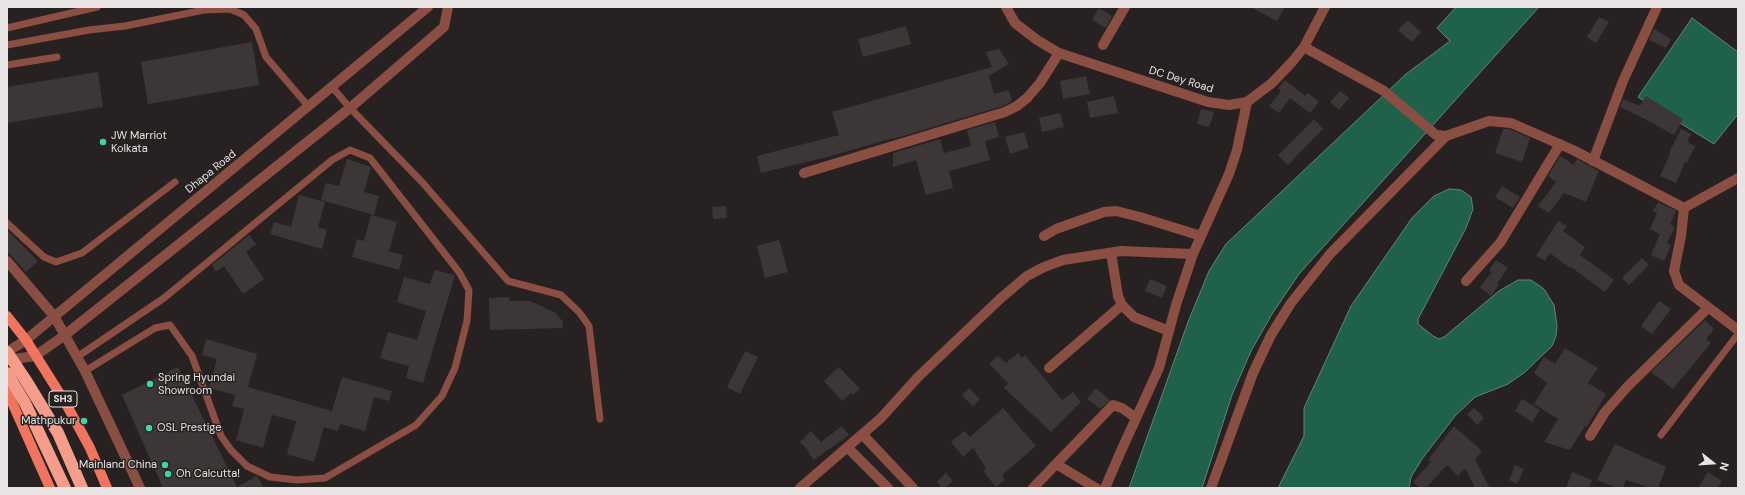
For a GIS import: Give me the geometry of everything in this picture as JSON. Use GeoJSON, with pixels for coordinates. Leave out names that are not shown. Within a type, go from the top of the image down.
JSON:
{"type":"FeatureCollection","features":[{"type":"Feature","properties":{"kind":"highway"},"geometry":{"type":"LineString","coordinates":[[7,352],[58,433],[82,488]]}},
{"type":"Feature","properties":{"kind":"highway"},"geometry":{"type":"LineString","coordinates":[[7,373],[25,403],[65,488]]}},
{"type":"Feature","properties":{"kind":"main road","name":"SH3"},"geometry":{"type":"LineString","coordinates":[[7,316],[26,340],[65,402],[90,448],[107,488]]}},
{"type":"Feature","properties":{"kind":"main road"},"geometry":{"type":"LineString","coordinates":[[7,391],[50,488]]}},
{"type":"Feature","properties":{"kind":"street","name":"Dhapa Road"},"geometry":{"type":"LineString","coordinates":[[7,352],[26,340],[428,7]]}},
{"type":"Feature","properties":{"kind":"street"},"geometry":{"type":"LineString","coordinates":[[7,360],[35,356],[65,335],[350,108],[444,27],[448,7]]}},
{"type":"Feature","properties":{"kind":"street","name":"DC Dey Road"},"geometry":{"type":"LineString","coordinates":[[1006,7],[1015,22],[1037,40],[1059,53],[1208,102],[1229,105],[1247,102],[1272,83],[1292,62],[1304,46],[1322,8]]}},
{"type":"Feature","properties":{"kind":"street"},"geometry":{"type":"LineString","coordinates":[[1103,45],[1125,7]]}},
{"type":"Feature","properties":{"kind":"street"},"geometry":{"type":"LineString","coordinates":[[1593,161],[1623,81],[1657,7]]}},
{"type":"Feature","properties":{"kind":"street"},"geometry":{"type":"LineString","coordinates":[[1304,46],[1384,91],[1441,135]]}},
{"type":"Feature","properties":{"kind":"street"},"geometry":{"type":"LineString","coordinates":[[804,173],[1005,112],[1017,106],[1027,98],[1040,83],[1059,53]]}},
{"type":"Feature","properties":{"kind":"street"},"geometry":{"type":"LineString","coordinates":[[1106,488],[1159,368],[1176,305],[1193,254],[1229,174],[1237,150],[1247,102]]}},
{"type":"Feature","properties":{"kind":"street"},"geometry":{"type":"LineString","coordinates":[[1211,488],[1254,373],[1271,335],[1291,303],[1330,254],[1441,135],[1489,121],[1511,123],[1560,144],[1684,208]]}},
{"type":"Feature","properties":{"kind":"street"},"geometry":{"type":"LineString","coordinates":[[1466,281],[1500,243],[1560,144]]}},
{"type":"Feature","properties":{"kind":"street"},"geometry":{"type":"LineString","coordinates":[[1684,208],[1738,178]]}},
{"type":"Feature","properties":{"kind":"street"},"geometry":{"type":"LineString","coordinates":[[1684,208],[1681,236],[1674,271],[1679,285],[1738,330]]}},
{"type":"Feature","properties":{"kind":"street"},"geometry":{"type":"LineString","coordinates":[[1044,236],[1056,229],[1104,212],[1129,214],[1201,236]]}},
{"type":"Feature","properties":{"kind":"street"},"geometry":{"type":"LineString","coordinates":[[800,488],[863,435],[881,418],[918,377],[960,336],[1027,276],[1044,267],[1063,260],[1110,253],[1141,251],[1193,254]]}},
{"type":"Feature","properties":{"kind":"street"},"geometry":{"type":"LineString","coordinates":[[1110,253],[1118,296],[1122,305],[1134,317],[1169,331]]}},
{"type":"Feature","properties":{"kind":"street"},"geometry":{"type":"LineString","coordinates":[[7,261],[54,316],[85,371],[140,488]]}},
{"type":"Feature","properties":{"kind":"street"},"geometry":{"type":"LineString","coordinates":[[1049,368],[1122,305]]}},
{"type":"Feature","properties":{"kind":"street"},"geometry":{"type":"LineString","coordinates":[[1590,436],[1605,412],[1628,386],[1708,308]]}},
{"type":"Feature","properties":{"kind":"street"},"geometry":{"type":"LineString","coordinates":[[1033,488],[1113,406],[1122,408],[1136,418]]}},
{"type":"Feature","properties":{"kind":"street"},"geometry":{"type":"LineString","coordinates":[[863,435],[913,488]]}},
{"type":"Feature","properties":{"kind":"street"},"geometry":{"type":"LineString","coordinates":[[848,448],[888,488]]}},
{"type":"Feature","properties":{"kind":"street"},"geometry":{"type":"LineString","coordinates":[[1056,464],[1096,488]]}},
{"type":"Feature","properties":{"kind":"lane"},"geometry":{"type":"LineString","coordinates":[[7,28],[97,7]]}},
{"type":"Feature","properties":{"kind":"lane"},"geometry":{"type":"LineString","coordinates":[[7,45],[90,30],[125,26],[204,10],[230,8],[244,15],[256,29],[266,57],[308,107]]}},
{"type":"Feature","properties":{"kind":"lane"},"geometry":{"type":"LineString","coordinates":[[7,65],[57,57]]}},
{"type":"Feature","properties":{"kind":"lane"},"geometry":{"type":"LineString","coordinates":[[332,87],[350,108],[422,182],[508,281],[561,295],[579,312],[589,326],[600,419]]}},
{"type":"Feature","properties":{"kind":"lane"},"geometry":{"type":"LineString","coordinates":[[77,356],[164,298],[332,160],[350,150],[370,158],[459,272],[470,290],[467,321],[455,368],[442,396],[416,425],[324,478],[298,480],[270,477],[247,466],[231,450],[221,436],[192,356],[170,325],[155,328],[85,371]]}},
{"type":"Feature","properties":{"kind":"lane"},"geometry":{"type":"LineString","coordinates":[[7,223],[44,257],[56,262],[82,253],[175,182]]}},
{"type":"Feature","properties":{"kind":"lane"},"geometry":{"type":"LineString","coordinates":[[1661,435],[1738,334]]}},
{"type":"Feature","properties":{"kind":"shaded area"},"geometry":{"type":"Polygon","coordinates":[[[1456,7],[1539,7],[1299,274],[1272,314],[1251,351],[1232,395],[1202,488],[1129,488],[1188,322],[1209,271],[1226,244],[1406,74],[1450,41],[1437,28],[1456,7]]]}},
{"type":"Feature","properties":{"kind":"shaded area"},"geometry":{"type":"Polygon","coordinates":[[[1692,18],[1738,52],[1738,114],[1714,144],[1638,97],[1692,18]]]}},
{"type":"Feature","properties":{"kind":"shaded area"},"geometry":{"type":"Polygon","coordinates":[[[1449,189],[1461,190],[1471,197],[1473,209],[1466,228],[1418,319],[1418,324],[1439,339],[1444,337],[1499,291],[1518,280],[1531,280],[1544,289],[1554,305],[1557,325],[1556,336],[1552,346],[1525,372],[1508,384],[1475,397],[1455,416],[1422,459],[1411,477],[1409,488],[1278,488],[1304,436],[1304,408],[1351,306],[1412,218],[1434,196],[1449,189]]]}},
{"type":"Feature","properties":{"kind":"building"},"geometry":{"type":"Polygon","coordinates":[[[1250,7],[1285,7],[1277,21],[1250,7]]]}},
{"type":"Feature","properties":{"kind":"building"},"geometry":{"type":"Polygon","coordinates":[[[1099,8],[1112,16],[1106,28],[1092,20],[1099,8]]]}},
{"type":"Feature","properties":{"kind":"building"},"geometry":{"type":"Polygon","coordinates":[[[1599,17],[1609,22],[1596,43],[1587,37],[1599,17]]]}},
{"type":"Feature","properties":{"kind":"building"},"geometry":{"type":"Polygon","coordinates":[[[1408,20],[1421,32],[1412,42],[1398,30],[1408,20]]]}},
{"type":"Feature","properties":{"kind":"building"},"geometry":{"type":"Polygon","coordinates":[[[906,26],[911,44],[863,57],[858,39],[906,26]]]}},
{"type":"Feature","properties":{"kind":"building"},"geometry":{"type":"Polygon","coordinates":[[[1654,29],[1671,39],[1666,48],[1649,40],[1654,29]]]}},
{"type":"Feature","properties":{"kind":"building"},"geometry":{"type":"Polygon","coordinates":[[[252,42],[259,85],[148,104],[141,62],[252,42]]]}},
{"type":"Feature","properties":{"kind":"building"},"geometry":{"type":"Polygon","coordinates":[[[999,49],[1009,64],[989,76],[994,94],[1009,90],[1012,101],[1003,106],[893,139],[761,173],[757,156],[839,135],[832,112],[992,67],[986,52],[999,49]]]}},
{"type":"Feature","properties":{"kind":"building"},"geometry":{"type":"Polygon","coordinates":[[[98,72],[103,107],[7,123],[7,87],[98,72]]]}},
{"type":"Feature","properties":{"kind":"building"},"geometry":{"type":"Polygon","coordinates":[[[1086,76],[1090,94],[1063,99],[1060,81],[1086,76]]]}},
{"type":"Feature","properties":{"kind":"building"},"geometry":{"type":"Polygon","coordinates":[[[1285,80],[1305,96],[1308,93],[1319,102],[1310,113],[1290,98],[1279,113],[1269,106],[1281,91],[1278,88],[1285,80]]]}},
{"type":"Feature","properties":{"kind":"building"},"geometry":{"type":"Polygon","coordinates":[[[1340,91],[1349,98],[1339,110],[1330,102],[1340,91]]]}},
{"type":"Feature","properties":{"kind":"building"},"geometry":{"type":"Polygon","coordinates":[[[1114,96],[1118,113],[1090,118],[1087,102],[1114,96]]]}},
{"type":"Feature","properties":{"kind":"building"},"geometry":{"type":"Polygon","coordinates":[[[1646,96],[1683,119],[1674,135],[1620,107],[1623,99],[1640,106],[1646,96]]]}},
{"type":"Feature","properties":{"kind":"building"},"geometry":{"type":"Polygon","coordinates":[[[1201,109],[1214,112],[1209,127],[1197,124],[1201,109]]]}},
{"type":"Feature","properties":{"kind":"building"},"geometry":{"type":"Polygon","coordinates":[[[1060,113],[1064,127],[1042,132],[1039,118],[1060,113]]]}},
{"type":"Feature","properties":{"kind":"building"},"geometry":{"type":"Polygon","coordinates":[[[1314,119],[1323,129],[1288,165],[1278,155],[1314,119]]]}},
{"type":"Feature","properties":{"kind":"building"},"geometry":{"type":"Polygon","coordinates":[[[995,122],[999,137],[985,141],[990,160],[949,171],[953,188],[926,195],[916,160],[893,167],[893,153],[940,139],[944,153],[971,146],[967,130],[995,122]]]}},
{"type":"Feature","properties":{"kind":"building"},"geometry":{"type":"Polygon","coordinates":[[[1503,129],[1509,129],[1530,138],[1522,162],[1495,153],[1503,129]]]}},
{"type":"Feature","properties":{"kind":"building"},"geometry":{"type":"Polygon","coordinates":[[[1681,129],[1691,134],[1687,142],[1695,146],[1687,163],[1685,162],[1676,183],[1660,176],[1681,129]]]}},
{"type":"Feature","properties":{"kind":"building"},"geometry":{"type":"Polygon","coordinates":[[[1024,132],[1029,148],[1010,154],[1005,137],[1024,132]]]}},
{"type":"Feature","properties":{"kind":"building"},"geometry":{"type":"Polygon","coordinates":[[[1560,156],[1574,165],[1577,159],[1599,171],[1586,202],[1564,193],[1549,213],[1538,206],[1556,182],[1548,176],[1560,156]]]}},
{"type":"Feature","properties":{"kind":"building"},"geometry":{"type":"Polygon","coordinates":[[[347,159],[371,167],[364,192],[379,196],[374,215],[321,200],[326,183],[339,186],[347,159]]]}},
{"type":"Feature","properties":{"kind":"building"},"geometry":{"type":"Polygon","coordinates":[[[1502,186],[1520,197],[1513,208],[1495,197],[1502,186]]]}},
{"type":"Feature","properties":{"kind":"building"},"geometry":{"type":"Polygon","coordinates":[[[299,195],[325,202],[318,227],[327,230],[322,249],[270,234],[274,222],[291,227],[299,195]]]}},
{"type":"Feature","properties":{"kind":"building"},"geometry":{"type":"Polygon","coordinates":[[[1658,202],[1676,211],[1670,224],[1675,227],[1667,243],[1671,245],[1664,261],[1651,255],[1660,234],[1650,229],[1657,213],[1653,211],[1658,202]]]}},
{"type":"Feature","properties":{"kind":"building"},"geometry":{"type":"Polygon","coordinates":[[[726,206],[727,218],[713,219],[712,207],[726,206]]]}},
{"type":"Feature","properties":{"kind":"building"},"geometry":{"type":"Polygon","coordinates":[[[371,215],[397,222],[389,251],[403,255],[399,270],[352,257],[357,239],[364,241],[371,215]]]}},
{"type":"Feature","properties":{"kind":"building"},"geometry":{"type":"Polygon","coordinates":[[[1558,221],[1567,226],[1563,231],[1585,247],[1580,255],[1614,280],[1605,292],[1550,253],[1545,261],[1536,256],[1558,221]]]}},
{"type":"Feature","properties":{"kind":"building"},"geometry":{"type":"Polygon","coordinates":[[[7,230],[38,261],[26,272],[7,251],[7,230]]]}},
{"type":"Feature","properties":{"kind":"building"},"geometry":{"type":"Polygon","coordinates":[[[249,235],[256,244],[246,252],[264,279],[243,294],[224,266],[216,272],[212,265],[249,235]]]}},
{"type":"Feature","properties":{"kind":"building"},"geometry":{"type":"Polygon","coordinates":[[[779,240],[788,272],[765,278],[757,246],[779,240]]]}},
{"type":"Feature","properties":{"kind":"building"},"geometry":{"type":"Polygon","coordinates":[[[1642,258],[1649,265],[1629,285],[1622,278],[1642,258]]]}},
{"type":"Feature","properties":{"kind":"building"},"geometry":{"type":"Polygon","coordinates":[[[1496,260],[1508,268],[1491,296],[1480,287],[1492,272],[1489,270],[1496,260]]]}},
{"type":"Feature","properties":{"kind":"building"},"geometry":{"type":"Polygon","coordinates":[[[435,270],[455,275],[423,383],[406,378],[409,366],[380,358],[388,332],[417,340],[426,311],[397,302],[404,277],[430,284],[435,270]]]}},
{"type":"Feature","properties":{"kind":"building"},"geometry":{"type":"Polygon","coordinates":[[[1150,279],[1167,286],[1162,298],[1145,291],[1150,279]]]}},
{"type":"Feature","properties":{"kind":"building"},"geometry":{"type":"Polygon","coordinates":[[[509,297],[509,301],[530,301],[556,313],[563,322],[563,328],[490,330],[489,298],[509,297]]]}},
{"type":"Feature","properties":{"kind":"building"},"geometry":{"type":"Polygon","coordinates":[[[1659,301],[1671,309],[1652,334],[1641,326],[1659,301]]]}},
{"type":"Feature","properties":{"kind":"building"},"geometry":{"type":"Polygon","coordinates":[[[1705,320],[1714,329],[1706,339],[1711,343],[1673,389],[1651,372],[1705,320]]]}},
{"type":"Feature","properties":{"kind":"building"},"geometry":{"type":"Polygon","coordinates":[[[206,339],[257,354],[248,387],[332,411],[342,377],[392,391],[389,401],[374,397],[365,431],[340,424],[338,431],[324,427],[314,462],[287,454],[296,421],[272,415],[263,448],[236,440],[244,409],[232,406],[235,395],[209,388],[217,359],[202,355],[206,339]]]}},
{"type":"Feature","properties":{"kind":"building"},"geometry":{"type":"Polygon","coordinates":[[[1565,348],[1598,368],[1588,383],[1606,394],[1587,427],[1585,426],[1570,450],[1544,442],[1558,419],[1534,404],[1547,383],[1534,373],[1544,357],[1555,364],[1565,348]]]}},
{"type":"Feature","properties":{"kind":"building"},"geometry":{"type":"Polygon","coordinates":[[[745,351],[758,357],[740,394],[727,387],[745,351]]]}},
{"type":"Feature","properties":{"kind":"building"},"geometry":{"type":"Polygon","coordinates":[[[1018,353],[1022,358],[1025,355],[1062,400],[1073,392],[1081,402],[1051,432],[1004,388],[1008,383],[989,364],[998,356],[1006,363],[1018,353]]]}},
{"type":"Feature","properties":{"kind":"building"},"geometry":{"type":"Polygon","coordinates":[[[178,367],[237,487],[257,476],[264,488],[163,488],[122,395],[178,367]]]}},
{"type":"Feature","properties":{"kind":"building"},"geometry":{"type":"Polygon","coordinates":[[[839,367],[860,389],[853,395],[851,393],[842,401],[824,381],[839,367]]]}},
{"type":"Feature","properties":{"kind":"building"},"geometry":{"type":"Polygon","coordinates":[[[969,388],[980,399],[973,406],[962,395],[969,388]]]}},
{"type":"Feature","properties":{"kind":"building"},"geometry":{"type":"Polygon","coordinates":[[[1096,388],[1110,400],[1100,409],[1087,399],[1096,388]]]}},
{"type":"Feature","properties":{"kind":"building"},"geometry":{"type":"Polygon","coordinates":[[[1522,399],[1540,410],[1532,422],[1515,411],[1522,399]]]}},
{"type":"Feature","properties":{"kind":"building"},"geometry":{"type":"Polygon","coordinates":[[[1003,408],[1036,446],[1002,475],[1005,480],[996,487],[983,471],[986,468],[973,448],[963,457],[951,442],[964,431],[970,437],[1003,408]]]}},
{"type":"Feature","properties":{"kind":"building"},"geometry":{"type":"Polygon","coordinates":[[[1474,408],[1484,418],[1477,425],[1467,414],[1474,408]]]}},
{"type":"Feature","properties":{"kind":"building"},"geometry":{"type":"Polygon","coordinates":[[[842,426],[849,435],[814,460],[808,452],[809,451],[800,442],[811,431],[821,442],[842,426]]]}},
{"type":"Feature","properties":{"kind":"building"},"geometry":{"type":"Polygon","coordinates":[[[1454,426],[1482,451],[1475,460],[1490,488],[1475,488],[1465,468],[1458,476],[1447,465],[1426,488],[1420,488],[1413,482],[1431,462],[1428,460],[1454,426]]]}},
{"type":"Feature","properties":{"kind":"building"},"geometry":{"type":"Polygon","coordinates":[[[1615,444],[1666,467],[1658,488],[1651,488],[1626,480],[1623,488],[1618,488],[1597,480],[1615,444]]]}},
{"type":"Feature","properties":{"kind":"building"},"geometry":{"type":"Polygon","coordinates":[[[1515,465],[1524,469],[1517,484],[1509,480],[1515,465]]]}},
{"type":"Feature","properties":{"kind":"building"},"geometry":{"type":"Polygon","coordinates":[[[1572,472],[1592,480],[1589,488],[1566,488],[1572,472]]]}},
{"type":"Feature","properties":{"kind":"building"},"geometry":{"type":"Polygon","coordinates":[[[1708,472],[1722,481],[1717,488],[1698,488],[1708,472]]]}},
{"type":"Feature","properties":{"kind":"building"},"geometry":{"type":"Polygon","coordinates":[[[946,473],[953,481],[945,488],[942,488],[937,482],[946,473]]]}},
{"type":"Feature","properties":{"kind":"place","name":"JW Marriot Kolkata"},"geometry":{"type":"Point","coordinates":[103,142]}},
{"type":"Feature","properties":{"kind":"place","name":"Spring Hyundai Showroom"},"geometry":{"type":"Point","coordinates":[150,384]}},
{"type":"Feature","properties":{"kind":"place","name":"Mathpukur"},"geometry":{"type":"Point","coordinates":[84,421]}},
{"type":"Feature","properties":{"kind":"place","name":"OSL Prestige"},"geometry":{"type":"Point","coordinates":[149,428]}},
{"type":"Feature","properties":{"kind":"place","name":"Mainland China"},"geometry":{"type":"Point","coordinates":[165,465]}},
{"type":"Feature","properties":{"kind":"place","name":"Oh Calcutta!"},"geometry":{"type":"Point","coordinates":[168,474]}}]}
